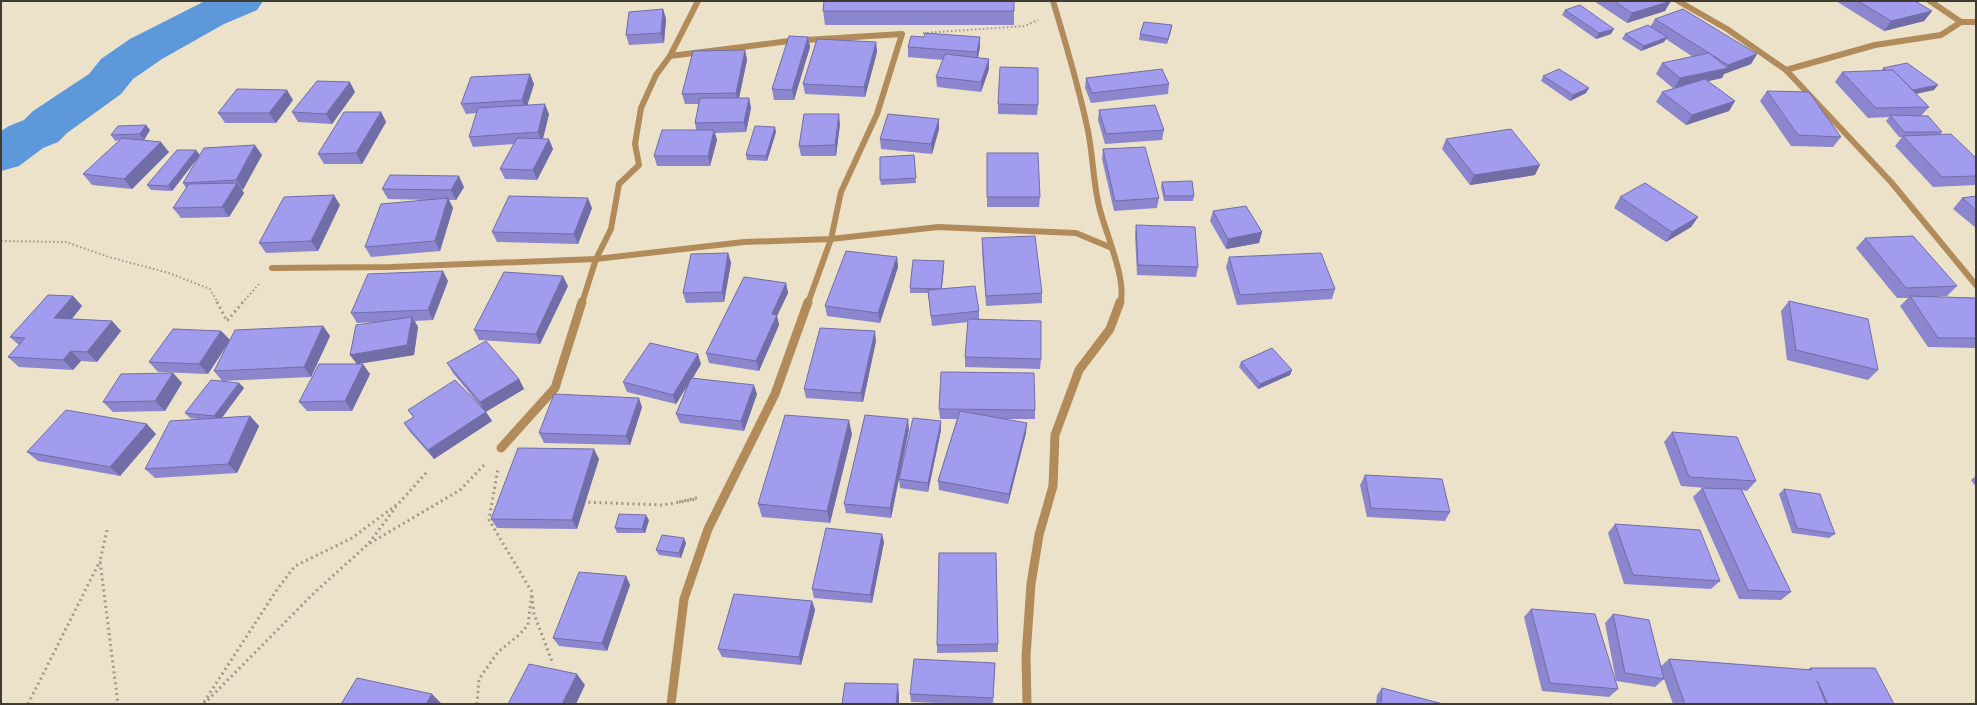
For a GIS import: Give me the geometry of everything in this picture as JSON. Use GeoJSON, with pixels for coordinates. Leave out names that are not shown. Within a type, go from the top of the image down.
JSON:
{"type":"FeatureCollection","features":[{"type":"Feature","properties":{"kind":"street"},"geometry":{"type":"LineString","coordinates":[[501,448],[555,388],[596,259],[610,229],[619,184],[639,166],[636,144],[641,108],[656,75],[670,56],[698,1]]}},
{"type":"Feature","properties":{"kind":"street"},"geometry":{"type":"LineString","coordinates":[[1027,704],[1026,656],[1031,584],[1039,535],[1053,486],[1055,435],[1078,370],[1110,328],[1122,298],[1119,273],[1099,206],[1088,132],[1079,90],[1053,1]]}},
{"type":"Feature","properties":{"kind":"street"},"geometry":{"type":"LineString","coordinates":[[1678,1],[1728,29],[1786,70],[1891,182],[1976,285]]}},
{"type":"Feature","properties":{"kind":"street"},"geometry":{"type":"LineString","coordinates":[[1930,1],[1961,22]]}},
{"type":"Feature","properties":{"kind":"street"},"geometry":{"type":"LineString","coordinates":[[1786,70],[1874,45],[1941,35],[1961,22],[1976,22]]}},
{"type":"Feature","properties":{"kind":"street"},"geometry":{"type":"LineString","coordinates":[[670,56],[789,40],[902,34],[877,114],[841,192],[831,238],[775,394],[708,529],[684,599],[671,704]]}},
{"type":"Feature","properties":{"kind":"street"},"geometry":{"type":"LineString","coordinates":[[272,268],[391,267],[596,259],[744,242],[831,238],[938,227],[1076,232],[1112,248]]}},
{"type":"Feature","properties":{"kind":"path"},"geometry":{"type":"LineString","coordinates":[[902,34],[1025,26],[1057,11]]}},
{"type":"Feature","properties":{"kind":"path"},"geometry":{"type":"LineString","coordinates":[[1,241],[66,242],[109,257],[169,273],[210,289],[227,321],[272,268]]}},
{"type":"Feature","properties":{"kind":"path"},"geometry":{"type":"LineString","coordinates":[[367,545],[460,490],[501,448]]}},
{"type":"Feature","properties":{"kind":"path"},"geometry":{"type":"LineString","coordinates":[[501,448],[494,496],[488,520],[532,592],[534,614],[553,664]]}},
{"type":"Feature","properties":{"kind":"path"},"geometry":{"type":"LineString","coordinates":[[204,704],[314,593],[367,545],[399,503],[427,472]]}},
{"type":"Feature","properties":{"kind":"path"},"geometry":{"type":"LineString","coordinates":[[576,502],[663,505],[703,498]]}},
{"type":"Feature","properties":{"kind":"path"},"geometry":{"type":"LineString","coordinates":[[204,704],[276,591],[295,566],[352,538],[399,503]]}},
{"type":"Feature","properties":{"kind":"path"},"geometry":{"type":"LineString","coordinates":[[28,704],[100,561],[107,530]]}},
{"type":"Feature","properties":{"kind":"path"},"geometry":{"type":"LineString","coordinates":[[100,561],[118,704]]}},
{"type":"Feature","properties":{"kind":"path"},"geometry":{"type":"LineString","coordinates":[[477,704],[479,679],[498,652],[519,635],[528,625],[532,592]]}},
{"type":"Feature","properties":{"kind":"building"},"geometry":{"type":"Polygon","coordinates":[[[824,1],[1014,1],[1014,11],[823,11],[824,1]]]}},
{"type":"Feature","properties":{"kind":"building"},"geometry":{"type":"Polygon","coordinates":[[[1614,1],[1671,1],[1632,13],[1614,1]]]}},
{"type":"Feature","properties":{"kind":"building"},"geometry":{"type":"Polygon","coordinates":[[[1858,1],[1915,1],[1932,11],[1891,21],[1858,1]]]}},
{"type":"Feature","properties":{"kind":"building"},"geometry":{"type":"Polygon","coordinates":[[[1580,5],[1614,29],[1599,33],[1565,10],[1580,5]]]}},
{"type":"Feature","properties":{"kind":"building"},"geometry":{"type":"Polygon","coordinates":[[[663,9],[661,33],[626,35],[629,12],[663,9]]]}},
{"type":"Feature","properties":{"kind":"building"},"geometry":{"type":"Polygon","coordinates":[[[1683,9],[1757,54],[1728,65],[1655,19],[1683,9]]]}},
{"type":"Feature","properties":{"kind":"building"},"geometry":{"type":"Polygon","coordinates":[[[1144,22],[1172,25],[1168,39],[1140,34],[1144,22]]]}},
{"type":"Feature","properties":{"kind":"building"},"geometry":{"type":"Polygon","coordinates":[[[1648,25],[1667,37],[1644,46],[1625,34],[1648,25]]]}},
{"type":"Feature","properties":{"kind":"building"},"geometry":{"type":"Polygon","coordinates":[[[925,33],[980,37],[977,52],[908,47],[911,36],[924,37],[925,33]]]}},
{"type":"Feature","properties":{"kind":"building"},"geometry":{"type":"Polygon","coordinates":[[[789,36],[808,37],[792,90],[772,89],[789,36]]]}},
{"type":"Feature","properties":{"kind":"building"},"geometry":{"type":"Polygon","coordinates":[[[817,39],[876,42],[864,87],[803,84],[817,39]]]}},
{"type":"Feature","properties":{"kind":"building"},"geometry":{"type":"Polygon","coordinates":[[[745,50],[736,93],[682,94],[693,51],[745,50]]]}},
{"type":"Feature","properties":{"kind":"building"},"geometry":{"type":"Polygon","coordinates":[[[1709,53],[1728,68],[1680,78],[1662,63],[1709,53]]]}},
{"type":"Feature","properties":{"kind":"building"},"geometry":{"type":"Polygon","coordinates":[[[945,54],[989,59],[981,82],[936,77],[945,54]]]}},
{"type":"Feature","properties":{"kind":"building"},"geometry":{"type":"Polygon","coordinates":[[[1907,63],[1938,85],[1913,90],[1893,70],[1886,71],[1883,68],[1907,63]]]}},
{"type":"Feature","properties":{"kind":"building"},"geometry":{"type":"Polygon","coordinates":[[[1000,67],[1038,68],[1038,105],[998,104],[1000,67]]]}},
{"type":"Feature","properties":{"kind":"building"},"geometry":{"type":"Polygon","coordinates":[[[1162,69],[1169,84],[1092,93],[1086,78],[1162,69]]]}},
{"type":"Feature","properties":{"kind":"building"},"geometry":{"type":"Polygon","coordinates":[[[1559,69],[1589,88],[1573,95],[1543,76],[1559,69]]]}},
{"type":"Feature","properties":{"kind":"building"},"geometry":{"type":"Polygon","coordinates":[[[1893,70],[1929,107],[1876,108],[1842,72],[1893,70]]]}},
{"type":"Feature","properties":{"kind":"building"},"geometry":{"type":"Polygon","coordinates":[[[530,74],[522,100],[461,104],[471,77],[530,74]]]}},
{"type":"Feature","properties":{"kind":"building"},"geometry":{"type":"Polygon","coordinates":[[[1705,79],[1735,101],[1692,115],[1662,92],[1705,79]]]}},
{"type":"Feature","properties":{"kind":"building"},"geometry":{"type":"Polygon","coordinates":[[[317,81],[350,82],[326,114],[292,112],[317,81]]]}},
{"type":"Feature","properties":{"kind":"building"},"geometry":{"type":"Polygon","coordinates":[[[237,89],[287,90],[269,113],[218,113],[237,89]]]}},
{"type":"Feature","properties":{"kind":"building"},"geometry":{"type":"Polygon","coordinates":[[[1767,91],[1809,92],[1841,137],[1798,135],[1767,91]]]}},
{"type":"Feature","properties":{"kind":"building"},"geometry":{"type":"Polygon","coordinates":[[[700,98],[749,98],[744,122],[695,123],[700,98]]]}},
{"type":"Feature","properties":{"kind":"building"},"geometry":{"type":"Polygon","coordinates":[[[545,104],[538,132],[469,137],[478,108],[545,104]]]}},
{"type":"Feature","properties":{"kind":"building"},"geometry":{"type":"Polygon","coordinates":[[[1155,105],[1164,130],[1106,134],[1099,110],[1155,105]]]}},
{"type":"Feature","properties":{"kind":"building"},"geometry":{"type":"Polygon","coordinates":[[[344,112],[381,112],[356,153],[318,154],[344,112]]]}},
{"type":"Feature","properties":{"kind":"building"},"geometry":{"type":"Polygon","coordinates":[[[804,114],[839,114],[835,145],[799,146],[804,114]]]}},
{"type":"Feature","properties":{"kind":"building"},"geometry":{"type":"Polygon","coordinates":[[[888,114],[939,119],[931,144],[880,139],[888,114]]]}},
{"type":"Feature","properties":{"kind":"building"},"geometry":{"type":"Polygon","coordinates":[[[1890,115],[1928,116],[1942,132],[1904,132],[1890,115]]]}},
{"type":"Feature","properties":{"kind":"building"},"geometry":{"type":"Polygon","coordinates":[[[146,125],[140,134],[111,135],[118,126],[146,125]]]}},
{"type":"Feature","properties":{"kind":"building"},"geometry":{"type":"Polygon","coordinates":[[[755,126],[775,127],[766,156],[746,155],[755,126]]]}},
{"type":"Feature","properties":{"kind":"building"},"geometry":{"type":"Polygon","coordinates":[[[1511,129],[1540,165],[1474,175],[1446,139],[1511,129]]]}},
{"type":"Feature","properties":{"kind":"building"},"geometry":{"type":"Polygon","coordinates":[[[662,130],[714,130],[708,156],[654,156],[662,130]]]}},
{"type":"Feature","properties":{"kind":"building"},"geometry":{"type":"Polygon","coordinates":[[[1951,134],[1976,158],[1976,176],[1942,177],[1903,136],[1951,134]]]}},
{"type":"Feature","properties":{"kind":"building"},"geometry":{"type":"Polygon","coordinates":[[[122,138],[161,142],[124,179],[83,174],[122,138]]]}},
{"type":"Feature","properties":{"kind":"building"},"geometry":{"type":"Polygon","coordinates":[[[517,138],[549,139],[533,170],[500,169],[517,138]]]}},
{"type":"Feature","properties":{"kind":"building"},"geometry":{"type":"Polygon","coordinates":[[[255,145],[236,180],[183,183],[204,148],[255,145]]]}},
{"type":"Feature","properties":{"kind":"building"},"geometry":{"type":"Polygon","coordinates":[[[1145,147],[1159,198],[1115,201],[1103,149],[1145,147]]]}},
{"type":"Feature","properties":{"kind":"building"},"geometry":{"type":"Polygon","coordinates":[[[177,150],[196,150],[168,186],[147,185],[177,150]]]}},
{"type":"Feature","properties":{"kind":"building"},"geometry":{"type":"Polygon","coordinates":[[[987,153],[1038,153],[1040,197],[987,197],[987,153]]]}},
{"type":"Feature","properties":{"kind":"building"},"geometry":{"type":"Polygon","coordinates":[[[914,155],[916,178],[880,180],[880,157],[914,155]]]}},
{"type":"Feature","properties":{"kind":"building"},"geometry":{"type":"Polygon","coordinates":[[[390,175],[459,176],[451,190],[382,189],[390,175]]]}},
{"type":"Feature","properties":{"kind":"building"},"geometry":{"type":"Polygon","coordinates":[[[1192,181],[1194,196],[1165,196],[1162,182],[1192,181]]]}},
{"type":"Feature","properties":{"kind":"building"},"geometry":{"type":"Polygon","coordinates":[[[237,183],[222,207],[173,208],[189,184],[237,183]]]}},
{"type":"Feature","properties":{"kind":"building"},"geometry":{"type":"Polygon","coordinates":[[[1645,183],[1698,217],[1672,232],[1620,197],[1645,183]]]}},
{"type":"Feature","properties":{"kind":"building"},"geometry":{"type":"Polygon","coordinates":[[[334,195],[311,241],[259,243],[284,197],[334,195]]]}},
{"type":"Feature","properties":{"kind":"building"},"geometry":{"type":"Polygon","coordinates":[[[509,196],[588,198],[574,234],[492,232],[509,196]]]}},
{"type":"Feature","properties":{"kind":"building"},"geometry":{"type":"Polygon","coordinates":[[[1976,196],[1976,210],[1962,198],[1976,196]]]}},
{"type":"Feature","properties":{"kind":"building"},"geometry":{"type":"Polygon","coordinates":[[[448,198],[435,241],[365,247],[381,204],[448,198]]]}},
{"type":"Feature","properties":{"kind":"building"},"geometry":{"type":"Polygon","coordinates":[[[1246,206],[1262,232],[1228,239],[1213,211],[1246,206]]]}},
{"type":"Feature","properties":{"kind":"building"},"geometry":{"type":"Polygon","coordinates":[[[1136,225],[1195,227],[1198,267],[1138,265],[1136,225]]]}},
{"type":"Feature","properties":{"kind":"building"},"geometry":{"type":"Polygon","coordinates":[[[1035,236],[1042,293],[986,296],[982,238],[1035,236]]]}},
{"type":"Feature","properties":{"kind":"building"},"geometry":{"type":"Polygon","coordinates":[[[1913,236],[1957,286],[1906,288],[1865,238],[1913,236]]]}},
{"type":"Feature","properties":{"kind":"building"},"geometry":{"type":"Polygon","coordinates":[[[846,251],[897,257],[878,313],[825,306],[846,251]]]}},
{"type":"Feature","properties":{"kind":"building"},"geometry":{"type":"Polygon","coordinates":[[[728,253],[722,292],[683,293],[691,254],[728,253]]]}},
{"type":"Feature","properties":{"kind":"building"},"geometry":{"type":"Polygon","coordinates":[[[1321,253],[1335,289],[1240,295],[1229,257],[1321,253]]]}},
{"type":"Feature","properties":{"kind":"building"},"geometry":{"type":"Polygon","coordinates":[[[913,260],[944,261],[941,289],[910,288],[913,260]]]}},
{"type":"Feature","properties":{"kind":"building"},"geometry":{"type":"Polygon","coordinates":[[[443,271],[428,310],[351,313],[368,274],[443,271]]]}},
{"type":"Feature","properties":{"kind":"building"},"geometry":{"type":"Polygon","coordinates":[[[504,272],[563,276],[536,334],[474,330],[504,272]]]}},
{"type":"Feature","properties":{"kind":"building"},"geometry":{"type":"Polygon","coordinates":[[[744,277],[786,283],[772,314],[777,315],[756,361],[706,353],[744,277]]]}},
{"type":"Feature","properties":{"kind":"building"},"geometry":{"type":"Polygon","coordinates":[[[975,286],[979,311],[931,316],[928,290],[975,286]]]}},
{"type":"Feature","properties":{"kind":"building"},"geometry":{"type":"Polygon","coordinates":[[[48,295],[73,296],[54,318],[112,321],[87,352],[71,351],[63,360],[8,357],[25,338],[10,337],[48,295]]]}},
{"type":"Feature","properties":{"kind":"building"},"geometry":{"type":"Polygon","coordinates":[[[1910,296],[1976,298],[1976,338],[1938,338],[1910,296]]]}},
{"type":"Feature","properties":{"kind":"building"},"geometry":{"type":"Polygon","coordinates":[[[1789,301],[1868,319],[1878,370],[1796,350],[1789,301]]]}},
{"type":"Feature","properties":{"kind":"building"},"geometry":{"type":"Polygon","coordinates":[[[412,317],[407,345],[350,355],[356,325],[412,317]]]}},
{"type":"Feature","properties":{"kind":"building"},"geometry":{"type":"Polygon","coordinates":[[[968,319],[1041,321],[1041,359],[965,357],[968,319]]]}},
{"type":"Feature","properties":{"kind":"building"},"geometry":{"type":"Polygon","coordinates":[[[323,326],[304,367],[214,371],[235,330],[323,326]]]}},
{"type":"Feature","properties":{"kind":"building"},"geometry":{"type":"Polygon","coordinates":[[[820,328],[875,331],[861,393],[804,389],[820,328]]]}},
{"type":"Feature","properties":{"kind":"building"},"geometry":{"type":"Polygon","coordinates":[[[173,329],[221,331],[199,364],[149,362],[173,329]]]}},
{"type":"Feature","properties":{"kind":"building"},"geometry":{"type":"Polygon","coordinates":[[[486,341],[519,379],[480,402],[447,363],[486,341]]]}},
{"type":"Feature","properties":{"kind":"building"},"geometry":{"type":"Polygon","coordinates":[[[650,343],[698,354],[673,395],[623,382],[650,343]]]}},
{"type":"Feature","properties":{"kind":"building"},"geometry":{"type":"Polygon","coordinates":[[[1272,348],[1292,370],[1260,384],[1241,362],[1272,348]]]}},
{"type":"Feature","properties":{"kind":"building"},"geometry":{"type":"Polygon","coordinates":[[[319,364],[363,364],[345,401],[299,402],[319,364]]]}},
{"type":"Feature","properties":{"kind":"building"},"geometry":{"type":"Polygon","coordinates":[[[941,372],[1034,373],[1035,410],[939,409],[941,372]]]}},
{"type":"Feature","properties":{"kind":"building"},"geometry":{"type":"Polygon","coordinates":[[[173,373],[155,401],[103,402],[121,374],[173,373]]]}},
{"type":"Feature","properties":{"kind":"building"},"geometry":{"type":"Polygon","coordinates":[[[691,378],[754,385],[741,421],[676,414],[691,378]]]}},
{"type":"Feature","properties":{"kind":"building"},"geometry":{"type":"Polygon","coordinates":[[[211,380],[239,383],[214,416],[185,413],[211,380]]]}},
{"type":"Feature","properties":{"kind":"building"},"geometry":{"type":"Polygon","coordinates":[[[455,380],[486,412],[428,450],[404,423],[414,417],[408,410],[455,380]]]}},
{"type":"Feature","properties":{"kind":"building"},"geometry":{"type":"Polygon","coordinates":[[[554,394],[639,398],[626,436],[539,433],[554,394]]]}},
{"type":"Feature","properties":{"kind":"building"},"geometry":{"type":"Polygon","coordinates":[[[66,410],[147,424],[110,467],[27,452],[66,410]]]}},
{"type":"Feature","properties":{"kind":"building"},"geometry":{"type":"Polygon","coordinates":[[[960,411],[1027,423],[1009,494],[938,481],[960,411]]]}},
{"type":"Feature","properties":{"kind":"building"},"geometry":{"type":"Polygon","coordinates":[[[785,415],[849,420],[827,511],[758,504],[785,415]]]}},
{"type":"Feature","properties":{"kind":"building"},"geometry":{"type":"Polygon","coordinates":[[[865,415],[908,419],[890,508],[844,504],[865,415]]]}},
{"type":"Feature","properties":{"kind":"building"},"geometry":{"type":"Polygon","coordinates":[[[250,416],[228,464],[145,469],[170,421],[250,416]]]}},
{"type":"Feature","properties":{"kind":"building"},"geometry":{"type":"Polygon","coordinates":[[[913,418],[941,421],[928,483],[899,479],[913,418]]]}},
{"type":"Feature","properties":{"kind":"building"},"geometry":{"type":"Polygon","coordinates":[[[1672,432],[1737,437],[1756,481],[1689,477],[1672,432]]]}},
{"type":"Feature","properties":{"kind":"building"},"geometry":{"type":"Polygon","coordinates":[[[518,448],[594,449],[572,520],[491,519],[518,448]]]}},
{"type":"Feature","properties":{"kind":"building"},"geometry":{"type":"Polygon","coordinates":[[[1365,475],[1442,479],[1450,512],[1371,508],[1365,475]]]}},
{"type":"Feature","properties":{"kind":"building"},"geometry":{"type":"Polygon","coordinates":[[[1702,488],[1741,489],[1791,592],[1748,590],[1702,488]]]}},
{"type":"Feature","properties":{"kind":"building"},"geometry":{"type":"Polygon","coordinates":[[[1784,489],[1820,494],[1835,534],[1797,528],[1784,489]]]}},
{"type":"Feature","properties":{"kind":"building"},"geometry":{"type":"Polygon","coordinates":[[[619,514],[646,515],[642,529],[615,528],[619,514]]]}},
{"type":"Feature","properties":{"kind":"building"},"geometry":{"type":"Polygon","coordinates":[[[1615,524],[1700,530],[1720,581],[1633,575],[1615,524]]]}},
{"type":"Feature","properties":{"kind":"building"},"geometry":{"type":"Polygon","coordinates":[[[826,528],[882,534],[870,595],[812,589],[826,528]]]}},
{"type":"Feature","properties":{"kind":"building"},"geometry":{"type":"Polygon","coordinates":[[[662,535],[684,538],[679,553],[656,550],[662,535]]]}},
{"type":"Feature","properties":{"kind":"building"},"geometry":{"type":"Polygon","coordinates":[[[939,553],[996,553],[998,644],[937,645],[939,553]]]}},
{"type":"Feature","properties":{"kind":"building"},"geometry":{"type":"Polygon","coordinates":[[[579,572],[626,576],[602,643],[553,638],[579,572]]]}},
{"type":"Feature","properties":{"kind":"building"},"geometry":{"type":"Polygon","coordinates":[[[734,594],[812,601],[799,657],[718,649],[734,594]]]}},
{"type":"Feature","properties":{"kind":"building"},"geometry":{"type":"Polygon","coordinates":[[[1531,609],[1595,614],[1618,689],[1550,683],[1531,609]]]}},
{"type":"Feature","properties":{"kind":"building"},"geometry":{"type":"Polygon","coordinates":[[[1613,614],[1649,620],[1664,679],[1625,673],[1613,614]]]}},
{"type":"Feature","properties":{"kind":"building"},"geometry":{"type":"Polygon","coordinates":[[[914,659],[995,663],[993,698],[910,694],[914,659]]]}},
{"type":"Feature","properties":{"kind":"building"},"geometry":{"type":"Polygon","coordinates":[[[1669,659],[1812,670],[1810,668],[1875,668],[1894,704],[1828,704],[1817,681],[1826,704],[1685,704],[1669,659]]]}},
{"type":"Feature","properties":{"kind":"building"},"geometry":{"type":"Polygon","coordinates":[[[529,664],[577,674],[562,704],[508,704],[529,664]]]}},
{"type":"Feature","properties":{"kind":"building"},"geometry":{"type":"Polygon","coordinates":[[[357,678],[432,694],[426,704],[341,704],[357,678]]]}},
{"type":"Feature","properties":{"kind":"building"},"geometry":{"type":"Polygon","coordinates":[[[845,683],[898,684],[896,704],[842,704],[845,683]]]}},
{"type":"Feature","properties":{"kind":"building"},"geometry":{"type":"Polygon","coordinates":[[[1382,688],[1443,704],[1381,704],[1382,688]]]}},
{"type":"Feature","properties":{"kind":"waterway"},"geometry":{"type":"LineString","coordinates":[[1,155],[26,137],[41,131],[50,122],[105,84],[117,69],[146,49],[209,15],[242,1]]}}]}
